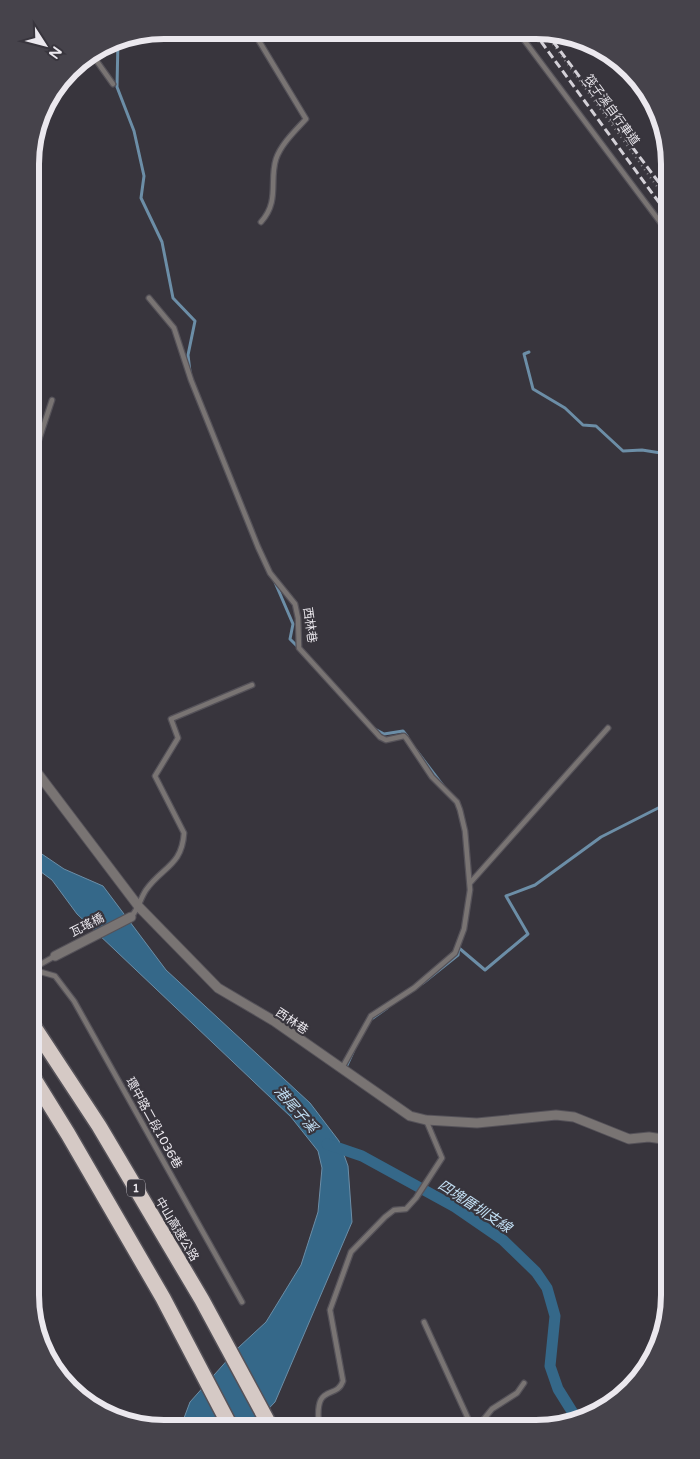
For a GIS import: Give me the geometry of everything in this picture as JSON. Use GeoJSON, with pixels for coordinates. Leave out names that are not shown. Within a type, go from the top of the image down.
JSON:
{"type":"FeatureCollection","features":[{"type":"Feature","properties":{"kind":"highway","name":"中山高速公路"},"geometry":{"type":"LineString","coordinates":[[39,1035],[99,1126],[202,1300],[267,1420]]}},
{"type":"Feature","properties":{"kind":"highway"},"geometry":{"type":"LineString","coordinates":[[39,1086],[163,1298],[227,1420]]}},
{"type":"Feature","properties":{"kind":"street","name":"西林巷"},"geometry":{"type":"LineString","coordinates":[[39,775],[140,906],[218,988],[274,1021],[299,1041],[342,1068],[410,1116],[426,1120],[477,1123],[556,1115],[574,1117],[628,1139],[649,1137],[661,1139]]}},
{"type":"Feature","properties":{"kind":"street","name":"瓦瑤橋"},"geometry":{"type":"LineString","coordinates":[[54,956],[131,917]]}},
{"type":"Feature","properties":{"kind":"lane"},"geometry":{"type":"LineString","coordinates":[[258,39],[306,119],[285,143],[276,159],[275,189],[266,216],[261,222]]}},
{"type":"Feature","properties":{"kind":"lane"},"geometry":{"type":"LineString","coordinates":[[523,39],[661,223]]}},
{"type":"Feature","properties":{"kind":"lane"},"geometry":{"type":"LineString","coordinates":[[95,59],[113,84]]}},
{"type":"Feature","properties":{"kind":"lane","name":"西林巷"},"geometry":{"type":"LineString","coordinates":[[149,298],[174,328],[192,380],[258,547],[270,572],[295,604],[299,648],[380,737],[386,740],[404,736],[406,738],[432,777],[457,802],[465,831],[470,883],[464,929],[455,953],[408,993],[371,1016],[342,1068]]}},
{"type":"Feature","properties":{"kind":"lane"},"geometry":{"type":"LineString","coordinates":[[39,440],[52,400]]}},
{"type":"Feature","properties":{"kind":"lane"},"geometry":{"type":"LineString","coordinates":[[131,917],[140,906],[146,890],[177,860],[184,842],[184,833],[155,776],[178,738],[172,719],[252,685]]}},
{"type":"Feature","properties":{"kind":"lane"},"geometry":{"type":"LineString","coordinates":[[470,883],[608,728]]}},
{"type":"Feature","properties":{"kind":"lane"},"geometry":{"type":"LineString","coordinates":[[39,966],[54,956]]}},
{"type":"Feature","properties":{"kind":"lane","name":"環中路二段1036巷"},"geometry":{"type":"LineString","coordinates":[[39,971],[54,976],[74,1001],[242,1302]]}},
{"type":"Feature","properties":{"kind":"lane"},"geometry":{"type":"LineString","coordinates":[[319,1420],[318,1405],[321,1398],[341,1385],[343,1380],[330,1310],[351,1252],[385,1217],[394,1210],[406,1209],[416,1198],[442,1158],[426,1120]]}},
{"type":"Feature","properties":{"kind":"lane"},"geometry":{"type":"LineString","coordinates":[[424,1322],[469,1420]]}},
{"type":"Feature","properties":{"kind":"lane"},"geometry":{"type":"LineString","coordinates":[[483,1420],[492,1409],[518,1392],[524,1383]]}},
{"type":"Feature","properties":{"kind":"path","name":"筏子溪自行車道"},"geometry":{"type":"LineString","coordinates":[[550,40],[661,192]]}},
{"type":"Feature","properties":{"kind":"water","name":"港尾子溪"},"geometry":{"type":"Polygon","coordinates":[[[39,852],[64,869],[103,886],[166,970],[310,1103],[339,1141],[348,1166],[352,1222],[275,1402],[258,1420],[183,1420],[190,1402],[239,1347],[266,1322],[301,1265],[318,1212],[322,1168],[318,1151],[291,1117],[77,914],[52,880],[39,870],[39,852]]]}},
{"type":"Feature","properties":{"kind":"waterway"},"geometry":{"type":"LineString","coordinates":[[118,47],[117,87],[134,131],[144,176],[141,198],[162,242],[173,298],[195,321],[188,355],[190,372]]}},
{"type":"Feature","properties":{"kind":"waterway"},"geometry":{"type":"LineString","coordinates":[[529,352],[524,354],[533,389],[565,408],[583,425],[596,426],[623,451],[642,450],[661,453]]}},
{"type":"Feature","properties":{"kind":"waterway"},"geometry":{"type":"LineString","coordinates":[[274,580],[293,624],[290,639],[299,648]]}},
{"type":"Feature","properties":{"kind":"waterway"},"geometry":{"type":"LineString","coordinates":[[373,728],[384,734],[403,731],[407,736]]}},
{"type":"Feature","properties":{"kind":"waterway"},"geometry":{"type":"LineString","coordinates":[[416,750],[444,787]]}},
{"type":"Feature","properties":{"kind":"waterway"},"geometry":{"type":"LineString","coordinates":[[459,948],[485,970],[528,934],[506,896],[535,885],[601,837],[661,807]]}},
{"type":"Feature","properties":{"kind":"waterway"},"geometry":{"type":"LineString","coordinates":[[423,983],[458,955],[459,946]]}},
{"type":"Feature","properties":{"kind":"waterway"},"geometry":{"type":"LineString","coordinates":[[370,1020],[387,1008]]}},
{"type":"Feature","properties":{"kind":"waterway"},"geometry":{"type":"LineString","coordinates":[[347,1065],[353,1052]]}},
{"type":"Feature","properties":{"kind":"waterway","name":"四塊厝圳支線"},"geometry":{"type":"LineString","coordinates":[[327,1144],[362,1156],[455,1207],[503,1240],[536,1272],[547,1288],[555,1316],[550,1366],[558,1389],[574,1415]]}},
{"type":"Feature","properties":{"kind":"railway"},"geometry":{"type":"LineString","coordinates":[[539,39],[661,205]]}},
{"type":"Feature","properties":{"kind":"railway"},"geometry":{"type":"LineString","coordinates":[[552,40],[661,185]]}}]}
